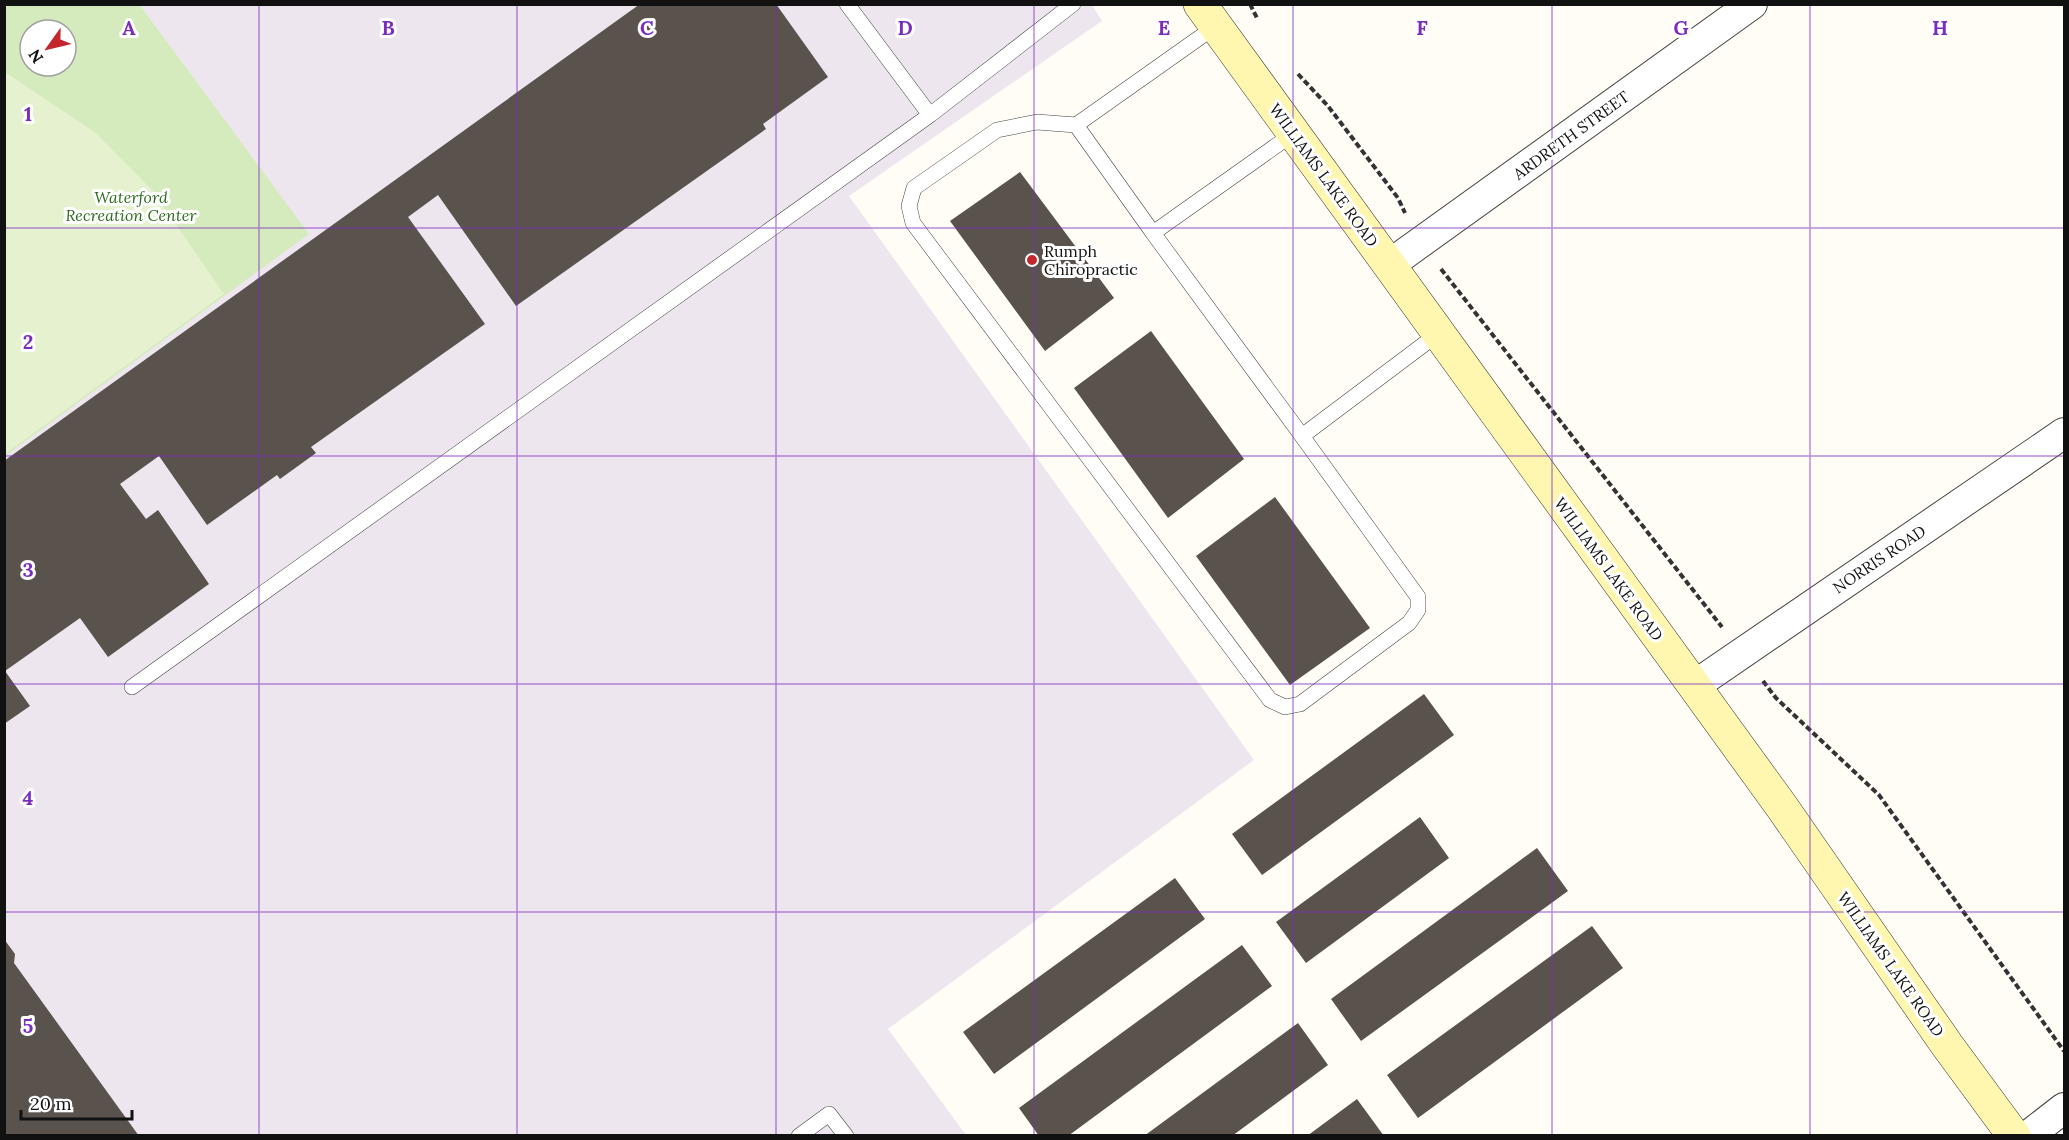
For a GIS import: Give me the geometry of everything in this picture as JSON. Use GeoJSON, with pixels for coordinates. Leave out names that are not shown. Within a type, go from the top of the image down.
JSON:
{"type":"FeatureCollection","features":[{"type":"Feature","properties":{"kind":"main road","name":"WILLIAMS LAKE ROAD"},"geometry":{"type":"LineString","coordinates":[[1208,15],[1782,807],[1947,1045],[2014,1136]]}},
{"type":"Feature","properties":{"kind":"street","name":"ARDRETH STREET"},"geometry":{"type":"LineString","coordinates":[[1389,265],[1752,4]]}},
{"type":"Feature","properties":{"kind":"street","name":"NORRIS ROAD"},"geometry":{"type":"LineString","coordinates":[[1694,686],[2064,433]]}},
{"type":"Feature","properties":{"kind":"street"},"geometry":{"type":"LineString","coordinates":[[2028,1136],[2064,1108]]}},
{"type":"Feature","properties":{"kind":"lane"},"geometry":{"type":"LineString","coordinates":[[847,4],[930,115]]}},
{"type":"Feature","properties":{"kind":"lane"},"geometry":{"type":"LineString","coordinates":[[132,687],[930,115],[1073,4]]}},
{"type":"Feature","properties":{"kind":"lane"},"geometry":{"type":"LineString","coordinates":[[1076,125],[1418,597],[1419,610],[1409,623],[1300,704],[1285,706],[1270,700],[913,223],[909,206],[914,188],[998,130],[1037,122],[1076,125],[1208,15]]}},
{"type":"Feature","properties":{"kind":"lane"},"geometry":{"type":"LineString","coordinates":[[1153,233],[1294,133]]}},
{"type":"Feature","properties":{"kind":"lane"},"geometry":{"type":"LineString","coordinates":[[1302,436],[1439,333]]}},
{"type":"Feature","properties":{"kind":"lane"},"geometry":{"type":"LineString","coordinates":[[799,1136],[830,1114],[846,1136]]}},
{"type":"Feature","properties":{"kind":"path"},"geometry":{"type":"LineString","coordinates":[[1250,4],[1260,23]]}},
{"type":"Feature","properties":{"kind":"path"},"geometry":{"type":"LineString","coordinates":[[1290,66],[1328,106],[1398,198],[1420,243],[1776,698],[1878,795],[2064,1051]]}},
{"type":"Feature","properties":{"kind":"shaded area"},"geometry":{"type":"Polygon","coordinates":[[[140,5],[1092,5],[1102,21],[849,196],[1254,760],[888,1029],[966,1135],[5,1135],[4,456],[308,234],[140,5]]]}},
{"type":"Feature","properties":{"kind":"green space","name":"Waterford Recreation Center"},"geometry":{"type":"Polygon","coordinates":[[[5,5],[140,5],[309,234],[5,456],[5,5]]]}},
{"type":"Feature","properties":{"kind":"green space"},"geometry":{"type":"Polygon","coordinates":[[[5,72],[96,133],[153,191],[224,294],[5,454],[5,72]]]}},
{"type":"Feature","properties":{"kind":"building"},"geometry":{"type":"Polygon","coordinates":[[[640,4],[776,4],[828,77],[763,124],[766,129],[516,306],[438,195],[408,217],[485,324],[311,447],[316,453],[280,479],[277,475],[207,525],[159,456],[120,484],[146,519],[158,510],[209,584],[108,657],[80,618],[5,671],[30,706],[4,724],[4,461],[640,4]]]}},
{"type":"Feature","properties":{"kind":"building","name":"Rumph Chiropractic"},"geometry":{"type":"Polygon","coordinates":[[[1020,172],[1114,298],[1045,351],[950,221],[1020,172]]]}},
{"type":"Feature","properties":{"kind":"building"},"geometry":{"type":"Polygon","coordinates":[[[1151,331],[1244,459],[1168,518],[1074,388],[1151,331]]]}},
{"type":"Feature","properties":{"kind":"building"},"geometry":{"type":"Polygon","coordinates":[[[1275,497],[1370,628],[1290,685],[1196,556],[1275,497]]]}},
{"type":"Feature","properties":{"kind":"building"},"geometry":{"type":"Polygon","coordinates":[[[1424,694],[1454,735],[1262,875],[1232,834],[1424,694]]]}},
{"type":"Feature","properties":{"kind":"building"},"geometry":{"type":"Polygon","coordinates":[[[1420,817],[1449,858],[1306,963],[1276,922],[1420,817]]]}},
{"type":"Feature","properties":{"kind":"building"},"geometry":{"type":"Polygon","coordinates":[[[1537,848],[1568,891],[1361,1041],[1331,999],[1537,848]]]}},
{"type":"Feature","properties":{"kind":"building"},"geometry":{"type":"Polygon","coordinates":[[[1175,878],[1205,919],[994,1074],[963,1032],[1175,878]]]}},
{"type":"Feature","properties":{"kind":"building"},"geometry":{"type":"Polygon","coordinates":[[[1592,926],[1623,968],[1418,1118],[1387,1075],[1592,926]]]}},
{"type":"Feature","properties":{"kind":"building"},"geometry":{"type":"Polygon","coordinates":[[[4,939],[15,954],[14,963],[139,1136],[4,1136],[4,939]]]}},
{"type":"Feature","properties":{"kind":"building"},"geometry":{"type":"Polygon","coordinates":[[[1242,945],[1272,986],[1068,1136],[1039,1136],[1019,1108],[1242,945]]]}},
{"type":"Feature","properties":{"kind":"building"},"geometry":{"type":"Polygon","coordinates":[[[1298,1023],[1328,1065],[1232,1136],[1144,1136],[1298,1023]]]}},
{"type":"Feature","properties":{"kind":"building"},"geometry":{"type":"Polygon","coordinates":[[[1357,1099],[1384,1136],[1307,1136],[1357,1099]]]}},
{"type":"Feature","properties":{"kind":"place","name":"Rumph Chiropractic"},"geometry":{"type":"Point","coordinates":[1032,260]}}]}
